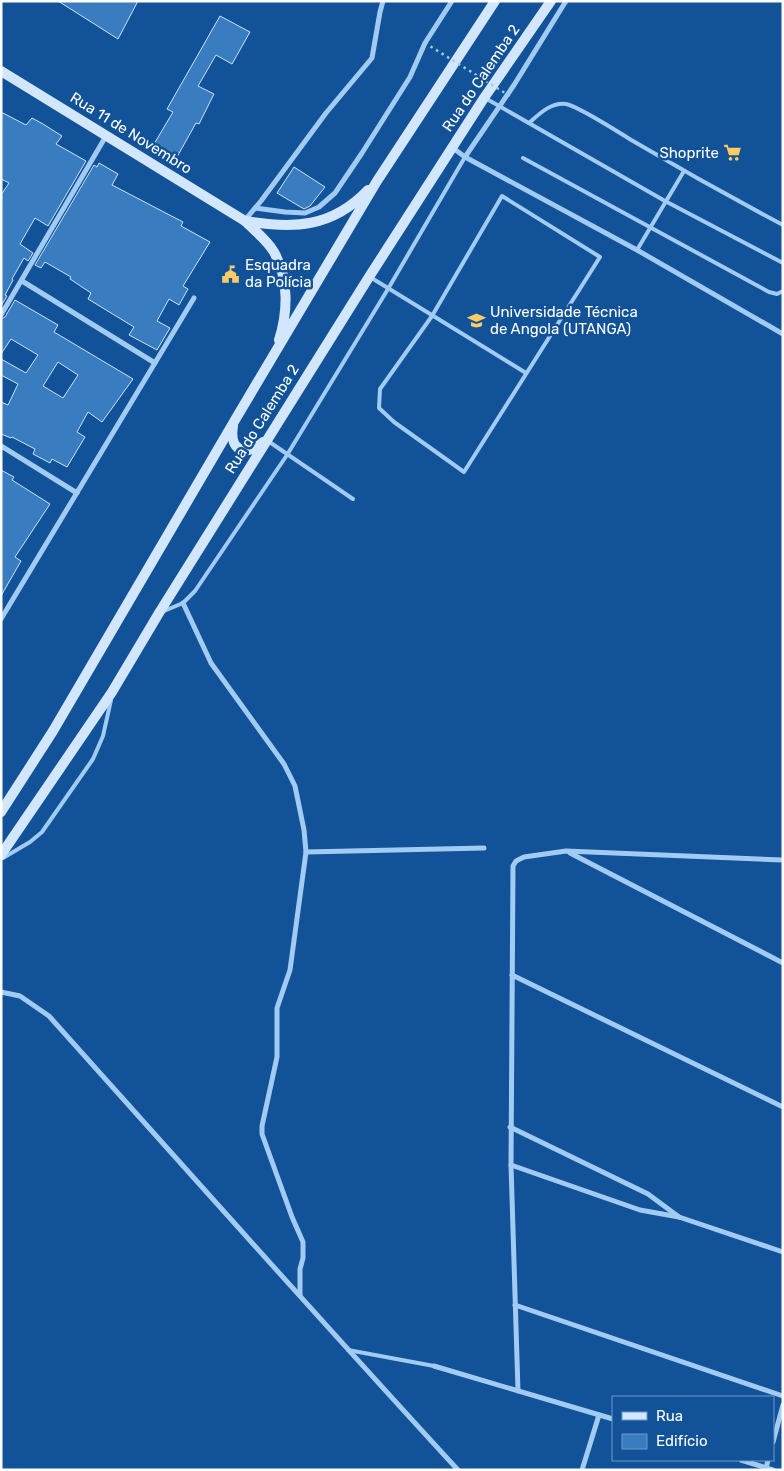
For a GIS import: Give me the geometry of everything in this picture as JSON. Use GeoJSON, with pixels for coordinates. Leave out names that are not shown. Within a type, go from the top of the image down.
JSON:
{"type":"FeatureCollection","features":[{"type":"Feature","properties":{"kind":"main road","name":"Rua do Calemba 2"},"geometry":{"type":"LineString","coordinates":[[1,812],[81,684],[235,420],[378,181],[495,1]]}},
{"type":"Feature","properties":{"kind":"main road","name":"Rua do Calemba 2"},"geometry":{"type":"LineString","coordinates":[[1,855],[112,692],[159,612],[369,277],[484,98],[550,1]]}},
{"type":"Feature","properties":{"kind":"main road","name":"Rua 11 de Novembro"},"geometry":{"type":"LineString","coordinates":[[2,72],[244,221]]}},
{"type":"Feature","properties":{"kind":"main road"},"geometry":{"type":"LineString","coordinates":[[244,221],[281,226],[316,222],[348,206],[364,195],[378,181]]}},
{"type":"Feature","properties":{"kind":"main road"},"geometry":{"type":"LineString","coordinates":[[244,221],[274,252],[283,278],[286,299],[284,324],[272,359]]}},
{"type":"Feature","properties":{"kind":"main road"},"geometry":{"type":"LineString","coordinates":[[235,420],[232,436],[234,444],[239,450],[254,449],[266,440]]}},
{"type":"Feature","properties":{"kind":"street"},"geometry":{"type":"LineString","coordinates":[[244,221],[326,113],[372,58],[380,12],[384,1]]}},
{"type":"Feature","properties":{"kind":"street"},"geometry":{"type":"LineString","coordinates":[[255,208],[305,213],[319,207],[335,193],[410,77],[425,43],[452,1]]}},
{"type":"Feature","properties":{"kind":"street"},"geometry":{"type":"LineString","coordinates":[[465,157],[500,106],[566,1]]}},
{"type":"Feature","properties":{"kind":"street"},"geometry":{"type":"LineString","coordinates":[[1,315],[106,136]]}},
{"type":"Feature","properties":{"kind":"street"},"geometry":{"type":"LineString","coordinates":[[452,148],[465,157],[637,250],[783,334]]}},
{"type":"Feature","properties":{"kind":"street"},"geometry":{"type":"LineString","coordinates":[[22,281],[155,363]]}},
{"type":"Feature","properties":{"kind":"street"},"geometry":{"type":"LineString","coordinates":[[1,618],[194,298]]}},
{"type":"Feature","properties":{"kind":"street"},"geometry":{"type":"LineString","coordinates":[[1,446],[77,493]]}},
{"type":"Feature","properties":{"kind":"street"},"geometry":{"type":"LineString","coordinates":[[183,603],[211,663],[284,764],[291,777],[304,830],[306,852],[290,970],[276,1008],[277,1057],[262,1126],[262,1134],[303,1242],[300,1295]]}},
{"type":"Feature","properties":{"kind":"street"},"geometry":{"type":"LineString","coordinates":[[306,852],[484,848]]}},
{"type":"Feature","properties":{"kind":"street"},"geometry":{"type":"LineString","coordinates":[[566,851],[783,963]]}},
{"type":"Feature","properties":{"kind":"street"},"geometry":{"type":"LineString","coordinates":[[518,1391],[510,1127],[513,866],[516,860],[524,857],[566,851],[783,860]]}},
{"type":"Feature","properties":{"kind":"street"},"geometry":{"type":"LineString","coordinates":[[512,975],[783,1107]]}},
{"type":"Feature","properties":{"kind":"street"},"geometry":{"type":"LineString","coordinates":[[1,992],[20,996],[49,1016],[458,1470]]}},
{"type":"Feature","properties":{"kind":"street"},"geometry":{"type":"LineString","coordinates":[[510,1127],[648,1194],[679,1217]]}},
{"type":"Feature","properties":{"kind":"street"},"geometry":{"type":"LineString","coordinates":[[511,1165],[640,1210],[679,1217],[783,1252]]}},
{"type":"Feature","properties":{"kind":"street"},"geometry":{"type":"LineString","coordinates":[[515,1305],[783,1396]]}},
{"type":"Feature","properties":{"kind":"street"},"geometry":{"type":"LineString","coordinates":[[434,1366],[612,1419]]}},
{"type":"Feature","properties":{"kind":"street"},"geometry":{"type":"LineString","coordinates":[[774,1438],[783,1405]]}},
{"type":"Feature","properties":{"kind":"street"},"geometry":{"type":"LineString","coordinates":[[582,1470],[599,1414]]}},
{"type":"Feature","properties":{"kind":"street"},"geometry":{"type":"LineString","coordinates":[[744,1461],[773,1470]]}},
{"type":"Feature","properties":{"kind":"street"},"geometry":{"type":"LineString","coordinates":[[766,1468],[768,1461]]}},
{"type":"Feature","properties":{"kind":"lane"},"geometry":{"type":"LineString","coordinates":[[484,98],[665,201],[783,263]]}},
{"type":"Feature","properties":{"kind":"lane"},"geometry":{"type":"LineString","coordinates":[[529,123],[544,110],[558,104],[566,104],[591,116],[684,171],[783,225]]}},
{"type":"Feature","properties":{"kind":"lane"},"geometry":{"type":"LineString","coordinates":[[159,612],[183,603],[195,591],[288,455],[465,157]]}},
{"type":"Feature","properties":{"kind":"lane"},"geometry":{"type":"LineString","coordinates":[[523,158],[769,292],[777,294],[783,291]]}},
{"type":"Feature","properties":{"kind":"lane"},"geometry":{"type":"LineString","coordinates":[[637,250],[684,171]]}},
{"type":"Feature","properties":{"kind":"lane"},"geometry":{"type":"LineString","coordinates":[[502,196],[600,257],[464,472],[394,422],[379,408],[380,389],[432,316],[502,196]]}},
{"type":"Feature","properties":{"kind":"lane"},"geometry":{"type":"LineString","coordinates":[[369,277],[526,373]]}},
{"type":"Feature","properties":{"kind":"lane"},"geometry":{"type":"LineString","coordinates":[[266,440],[353,499]]}},
{"type":"Feature","properties":{"kind":"lane"},"geometry":{"type":"LineString","coordinates":[[1,859],[30,842],[42,832],[93,759],[103,736],[112,692]]}},
{"type":"Feature","properties":{"kind":"lane"},"geometry":{"type":"LineString","coordinates":[[348,1350],[434,1366]]}},
{"type":"Feature","properties":{"kind":"path"},"geometry":{"type":"LineString","coordinates":[[425,43],[513,98]]}},
{"type":"Feature","properties":{"kind":"building"},"geometry":{"type":"Polygon","coordinates":[[[58,1],[138,1],[118,39],[58,1]]]}},
{"type":"Feature","properties":{"kind":"building"},"geometry":{"type":"Polygon","coordinates":[[[220,16],[250,32],[232,64],[216,55],[198,86],[214,94],[199,124],[196,123],[177,157],[154,144],[173,112],[167,109],[220,16]]]}},
{"type":"Feature","properties":{"kind":"building"},"geometry":{"type":"Polygon","coordinates":[[[1,112],[26,125],[32,118],[43,124],[62,136],[56,144],[86,161],[48,226],[35,218],[20,244],[33,253],[28,261],[24,258],[12,279],[5,295],[7,296],[1,306],[1,195],[9,183],[1,179],[1,112]]]}},
{"type":"Feature","properties":{"kind":"building"},"geometry":{"type":"Polygon","coordinates":[[[99,163],[118,174],[112,185],[183,222],[181,226],[210,242],[183,286],[188,289],[179,305],[169,299],[157,321],[170,328],[157,350],[129,335],[134,327],[88,299],[91,293],[70,279],[71,277],[45,262],[41,268],[35,265],[94,165],[97,167],[99,163]]]}},
{"type":"Feature","properties":{"kind":"building"},"geometry":{"type":"Polygon","coordinates":[[[294,167],[325,187],[310,206],[304,209],[277,193],[294,167]]]}},
{"type":"Feature","properties":{"kind":"building"},"geometry":{"type":"Polygon","coordinates":[[[15,300],[58,325],[54,332],[133,379],[102,422],[88,412],[77,432],[85,437],[67,467],[52,459],[50,463],[33,454],[35,449],[12,437],[1,434],[1,402],[8,405],[18,384],[1,375],[1,359],[26,373],[38,355],[11,339],[1,354],[1,319],[5,317],[15,300]],[[58,362],[43,386],[63,398],[78,375],[58,362]]]}},
{"type":"Feature","properties":{"kind":"building"},"geometry":{"type":"Polygon","coordinates":[[[1,470],[14,477],[12,480],[50,504],[15,557],[21,561],[1,596],[1,470]]]}},
{"type":"Feature","properties":{"kind":"place","name":"Shoprite"},"geometry":{"type":"Point","coordinates":[733,153]}},
{"type":"Feature","properties":{"kind":"place","name":"Esquadra da Polícia"},"geometry":{"type":"Point","coordinates":[231,274]}},
{"type":"Feature","properties":{"kind":"place","name":"Universidade Técnica de Angola (UTANGA)"},"geometry":{"type":"Point","coordinates":[476,321]}}]}
